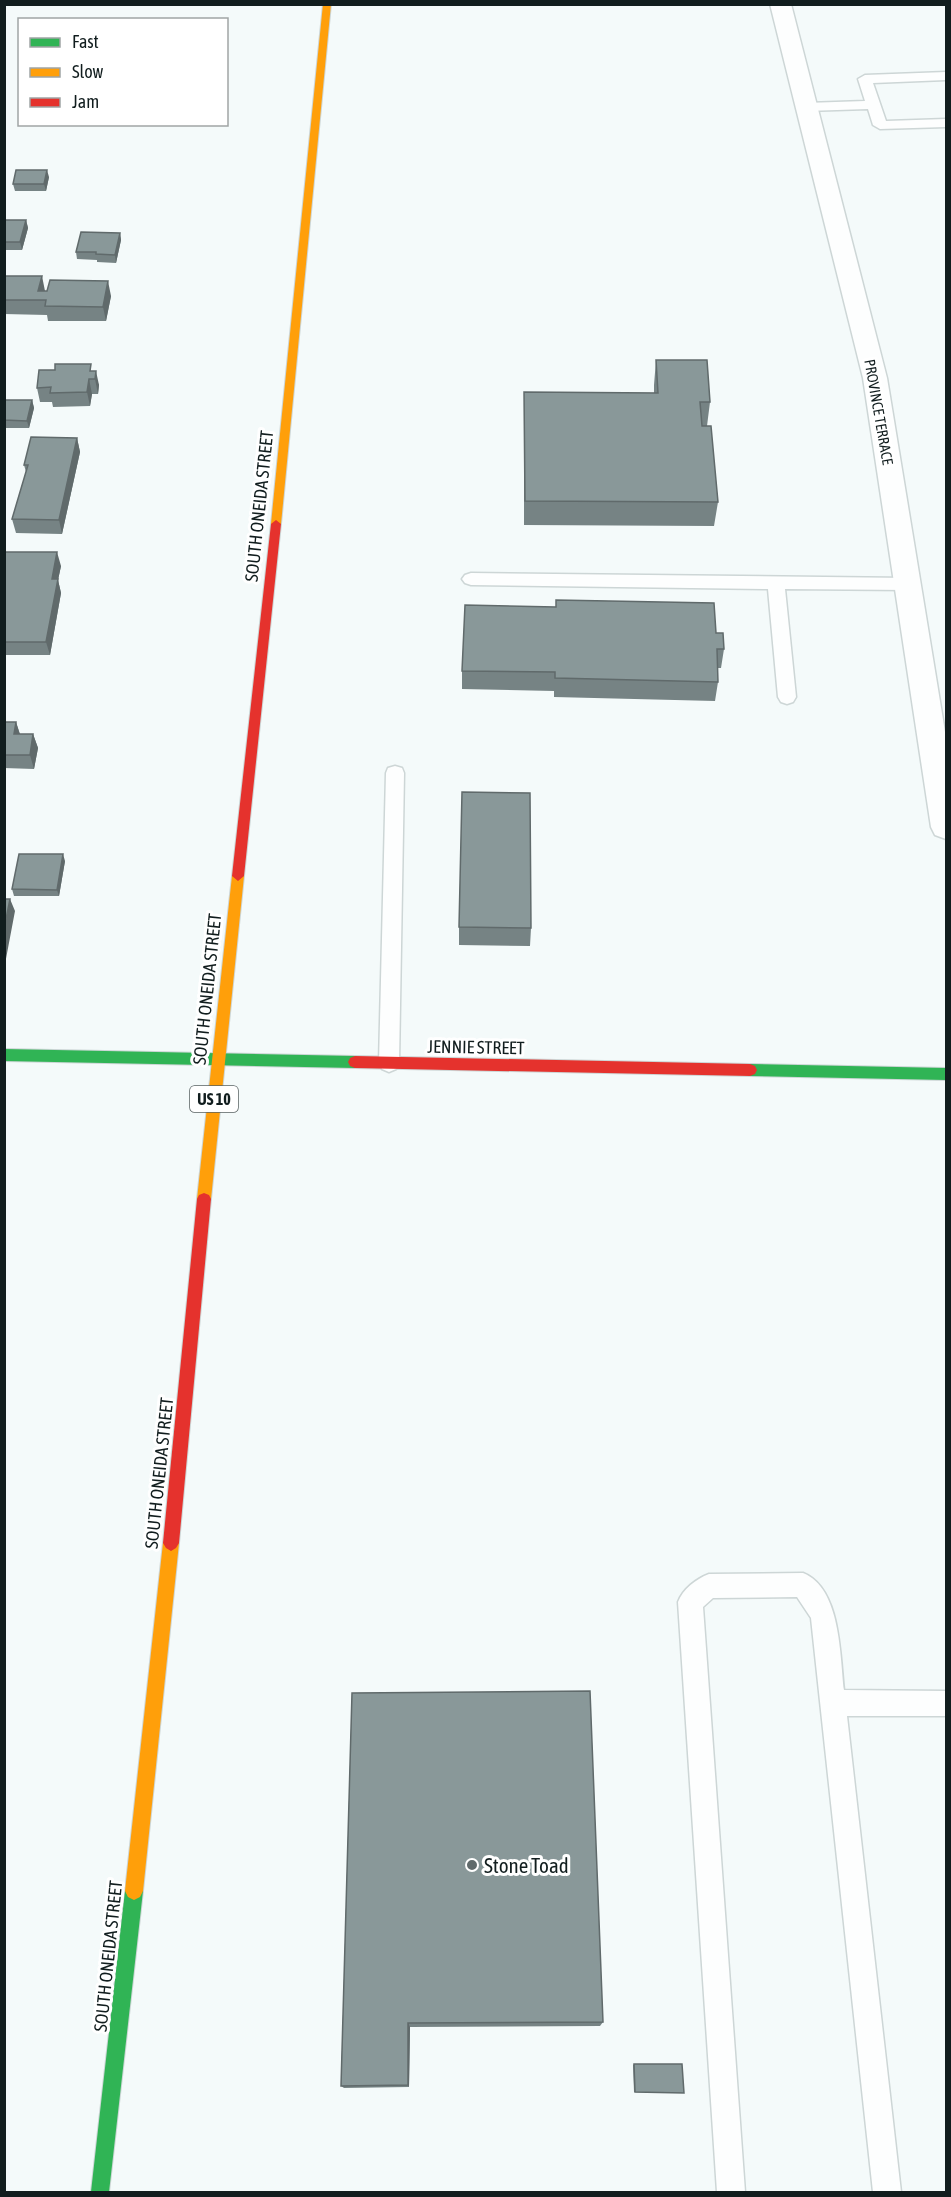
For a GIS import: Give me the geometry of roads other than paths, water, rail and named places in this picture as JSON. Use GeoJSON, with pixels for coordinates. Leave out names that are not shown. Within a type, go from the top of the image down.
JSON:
{"type":"FeatureCollection","features":[{"type":"Feature","properties":{"kind":"main road","name":"SOUTH ONEIDA STREET"},"geometry":{"type":"LineString","coordinates":[[100,2193],[157,1684],[218,1060],[271,567],[327,4]]}},
{"type":"Feature","properties":{"kind":"main road","name":"JENNIE STREET"},"geometry":{"type":"LineString","coordinates":[[4,1055],[946,1074]]}},
{"type":"Feature","properties":{"kind":"street","name":"PROVINCE TERRACE"},"geometry":{"type":"LineString","coordinates":[[780,4],[875,378],[946,826]]}},
{"type":"Feature","properties":{"kind":"lane"},"geometry":{"type":"LineString","coordinates":[[946,76],[865,79],[880,125],[946,123]]}},
{"type":"Feature","properties":{"kind":"lane"},"geometry":{"type":"LineString","coordinates":[[806,107],[873,105]]}},
{"type":"Feature","properties":{"kind":"lane"},"geometry":{"type":"LineString","coordinates":[[471,579],[908,584]]}},
{"type":"Feature","properties":{"kind":"lane"},"geometry":{"type":"LineString","coordinates":[[776,582],[788,697]]}},
{"type":"Feature","properties":{"kind":"lane"},"geometry":{"type":"LineString","coordinates":[[389,1063],[395,773]]}},
{"type":"Feature","properties":{"kind":"lane"},"geometry":{"type":"LineString","coordinates":[[731,2193],[690,1602],[709,1587],[803,1585],[823,1614],[887,2193]]}},
{"type":"Feature","properties":{"kind":"lane"},"geometry":{"type":"LineString","coordinates":[[833,1703],[946,1703]]}},
{"type":"Feature","properties":{"kind":"place","name":"Stone Toad"},"geometry":{"type":"Point","coordinates":[472,1865]}}]}
